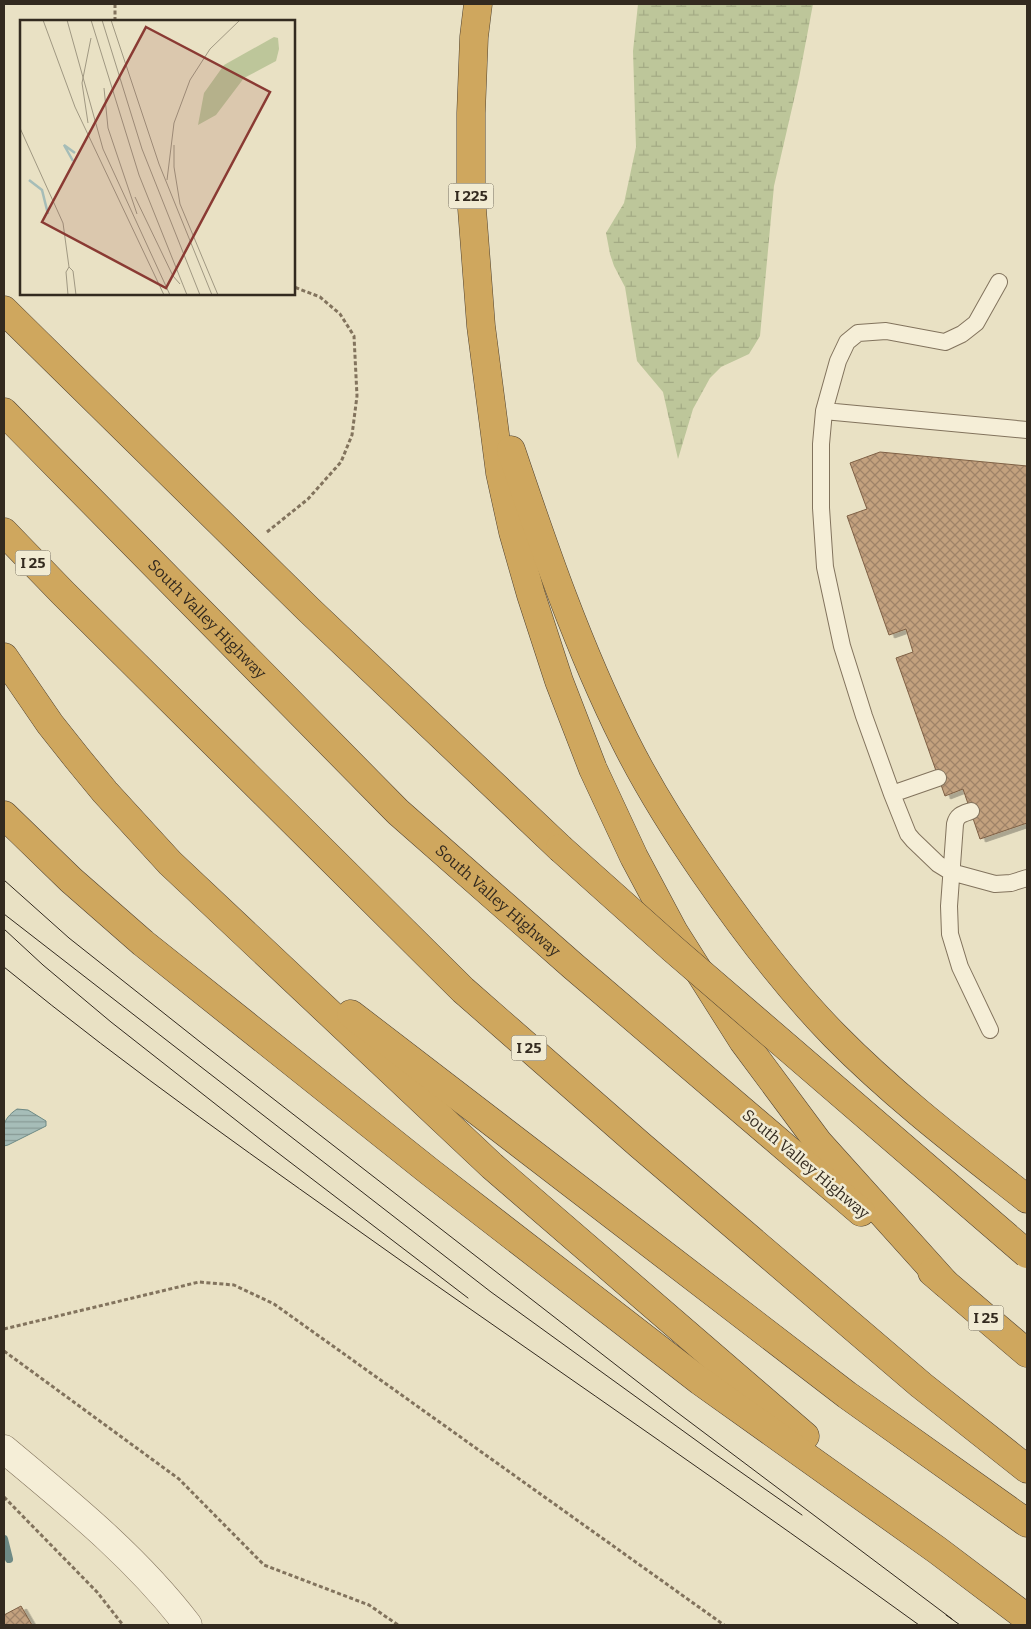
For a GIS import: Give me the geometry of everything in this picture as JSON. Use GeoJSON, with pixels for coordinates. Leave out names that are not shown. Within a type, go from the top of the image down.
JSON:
{"type":"FeatureCollection","features":[{"type":"Feature","properties":{"kind":"highway","name":"I 225"},"geometry":{"type":"LineString","coordinates":[[478,4],[474,37],[471,113],[471,196],[481,326],[490,387]]}},
{"type":"Feature","properties":{"kind":"highway"},"geometry":{"type":"LineString","coordinates":[[4,310],[465,760],[560,848],[1027,1254]]}},
{"type":"Feature","properties":{"kind":"highway"},"geometry":{"type":"LineString","coordinates":[[490,387],[541,539],[581,644],[625,741],[668,819],[720,896],[764,955],[835,1036],[914,1108],[1027,1199]]}},
{"type":"Feature","properties":{"kind":"highway"},"geometry":{"type":"LineString","coordinates":[[490,387],[500,473],[513,532],[532,595],[559,681],[593,769],[634,857],[674,932],[743,1041],[818,1142],[945,1283]]}},
{"type":"Feature","properties":{"kind":"highway","name":"South Valley Highway"},"geometry":{"type":"LineString","coordinates":[[4,412],[398,812],[573,966],[1027,1353]]}},
{"type":"Feature","properties":{"kind":"highway","name":"I 25"},"geometry":{"type":"LineString","coordinates":[[4,532],[70,600],[463,990],[640,1145],[914,1379],[1027,1469]]}},
{"type":"Feature","properties":{"kind":"highway"},"geometry":{"type":"LineString","coordinates":[[4,657],[50,724],[104,792],[170,863],[492,1166],[936,1550]]}},
{"type":"Feature","properties":{"kind":"highway"},"geometry":{"type":"LineString","coordinates":[[4,816],[71,880],[143,943],[430,1172],[700,1381],[936,1550],[1027,1618]]}},
{"type":"Feature","properties":{"kind":"highway"},"geometry":{"type":"LineString","coordinates":[[230,919],[847,1395],[1027,1523]]}},
{"type":"Feature","properties":{"kind":"street"},"geometry":{"type":"LineString","coordinates":[[4,1449],[117,1545],[156,1586],[188,1625]]}},
{"type":"Feature","properties":{"kind":"lane"},"geometry":{"type":"LineString","coordinates":[[999,282],[976,323],[962,334],[945,342],[886,332],[858,333],[847,342],[838,361],[824,411],[821,444],[821,508],[825,567],[851,679],[905,827],[913,840],[938,864],[951,872],[996,884],[1027,878]]}},
{"type":"Feature","properties":{"kind":"lane"},"geometry":{"type":"LineString","coordinates":[[824,411],[1027,430]]}},
{"type":"Feature","properties":{"kind":"lane"},"geometry":{"type":"LineString","coordinates":[[892,794],[938,778]]}},
{"type":"Feature","properties":{"kind":"lane"},"geometry":{"type":"LineString","coordinates":[[970,811],[960,815],[956,820],[949,921],[952,941],[960,967],[990,1030]]}},
{"type":"Feature","properties":{"kind":"path"},"geometry":{"type":"LineString","coordinates":[[115,4],[115,20]]}},
{"type":"Feature","properties":{"kind":"path"},"geometry":{"type":"LineString","coordinates":[[247,548],[308,499],[341,462],[352,435],[357,396],[354,336],[340,314],[320,296],[295,287]]}},
{"type":"Feature","properties":{"kind":"path"},"geometry":{"type":"LineString","coordinates":[[4,1329],[199,1282],[234,1285],[274,1304],[724,1625]]}},
{"type":"Feature","properties":{"kind":"path"},"geometry":{"type":"LineString","coordinates":[[4,1351],[179,1478],[264,1565],[368,1605],[398,1625]]}},
{"type":"Feature","properties":{"kind":"path"},"geometry":{"type":"LineString","coordinates":[[4,1497],[97,1592],[123,1625]]}},
{"type":"Feature","properties":{"kind":"green space"},"geometry":{"type":"Polygon","coordinates":[[[638,4],[813,4],[799,78],[774,186],[760,336],[749,354],[721,367],[710,378],[693,409],[678,459],[663,392],[637,361],[625,287],[614,266],[606,233],[624,203],[636,147],[633,51],[638,4]]]}},
{"type":"Feature","properties":{"kind":"water"},"geometry":{"type":"Polygon","coordinates":[[[17,1109],[28,1110],[46,1121],[46,1126],[4,1146],[4,1125],[8,1117],[17,1109]]]}},
{"type":"Feature","properties":{"kind":"building"},"geometry":{"type":"Polygon","coordinates":[[[880,452],[1027,466],[1027,823],[980,839],[963,789],[945,796],[896,658],[913,652],[906,629],[889,635],[847,516],[867,509],[850,463],[880,452]]]}},
{"type":"Feature","properties":{"kind":"building"},"geometry":{"type":"Polygon","coordinates":[[[21,1606],[32,1625],[4,1625],[4,1615],[21,1606]]]}},
{"type":"Feature","properties":{"kind":"waterway"},"geometry":{"type":"LineString","coordinates":[[4,1539],[9,1559]]}},
{"type":"Feature","properties":{"kind":"tram line"},"geometry":{"type":"LineString","coordinates":[[4,880],[69,938],[204,1045],[674,1410],[952,1619]]}},
{"type":"Feature","properties":{"kind":"tram line"},"geometry":{"type":"LineString","coordinates":[[4,914],[491,1292],[802,1515]]}},
{"type":"Feature","properties":{"kind":"tram line"},"geometry":{"type":"LineString","coordinates":[[4,929],[43,965],[111,1022],[265,1143],[468,1298]]}},
{"type":"Feature","properties":{"kind":"tram line"},"geometry":{"type":"LineString","coordinates":[[4,967],[52,1006],[249,1153],[919,1625]]}},
{"type":"Feature","properties":{"kind":"tram line"},"geometry":{"type":"LineString","coordinates":[[946,1615],[960,1625]]}}]}
